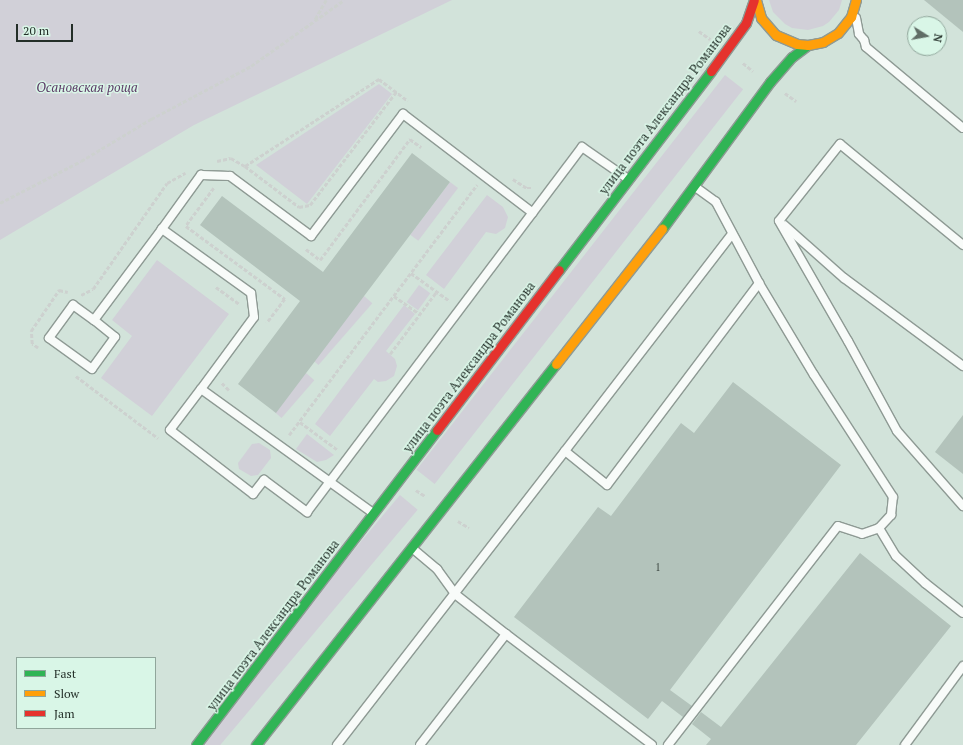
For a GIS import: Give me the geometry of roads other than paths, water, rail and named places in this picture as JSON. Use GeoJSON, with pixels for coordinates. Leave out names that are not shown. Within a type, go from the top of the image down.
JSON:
{"type":"FeatureCollection","features":[{"type":"Feature","properties":{"kind":"main road"},"geometry":{"type":"LineString","coordinates":[[755,0],[761,18],[776,36],[797,44],[808,45],[830,39],[846,26],[856,4]]}},
{"type":"Feature","properties":{"kind":"main road","name":"улица поэта Александра Романова"},"geometry":{"type":"LineString","coordinates":[[196,745],[726,51],[746,23],[755,0]]}},
{"type":"Feature","properties":{"kind":"main road"},"geometry":{"type":"LineString","coordinates":[[256,745],[694,186],[770,82],[792,57],[808,45]]}},
{"type":"Feature","properties":{"kind":"lane"},"geometry":{"type":"LineString","coordinates":[[856,4],[858,34],[864,40],[866,47],[963,128]]}},
{"type":"Feature","properties":{"kind":"lane"},"geometry":{"type":"LineString","coordinates":[[830,39],[847,36],[864,40]]}},
{"type":"Feature","properties":{"kind":"lane"},"geometry":{"type":"LineString","coordinates":[[94,320],[201,176],[230,176],[311,236],[403,114],[533,213]]}},
{"type":"Feature","properties":{"kind":"lane"},"geometry":{"type":"LineString","coordinates":[[779,221],[840,144],[963,245]]}},
{"type":"Feature","properties":{"kind":"lane"},"geometry":{"type":"LineString","coordinates":[[162,229],[252,293],[254,317],[170,430],[253,494],[264,480],[306,512],[582,147],[628,180]]}},
{"type":"Feature","properties":{"kind":"lane"},"geometry":{"type":"LineString","coordinates":[[668,745],[838,526],[862,534],[879,528],[891,515],[893,497],[814,375],[759,283],[716,202],[694,186]]}},
{"type":"Feature","properties":{"kind":"lane"},"geometry":{"type":"LineString","coordinates":[[779,221],[844,278],[963,366]]}},
{"type":"Feature","properties":{"kind":"lane"},"geometry":{"type":"LineString","coordinates":[[779,221],[848,341],[897,431],[963,506]]}},
{"type":"Feature","properties":{"kind":"lane"},"geometry":{"type":"LineString","coordinates":[[337,745],[732,234]]}},
{"type":"Feature","properties":{"kind":"lane"},"geometry":{"type":"LineString","coordinates":[[565,451],[607,485],[759,283]]}},
{"type":"Feature","properties":{"kind":"lane"},"geometry":{"type":"LineString","coordinates":[[73,305],[94,320],[114,337],[92,369],[49,338],[73,305]]}},
{"type":"Feature","properties":{"kind":"lane"},"geometry":{"type":"LineString","coordinates":[[201,389],[374,513]]}},
{"type":"Feature","properties":{"kind":"lane"},"geometry":{"type":"LineString","coordinates":[[879,528],[896,556],[963,613]]}},
{"type":"Feature","properties":{"kind":"lane"},"geometry":{"type":"LineString","coordinates":[[412,547],[437,569],[455,594],[652,745]]}},
{"type":"Feature","properties":{"kind":"lane"},"geometry":{"type":"LineString","coordinates":[[420,745],[506,634]]}},
{"type":"Feature","properties":{"kind":"lane"},"geometry":{"type":"LineString","coordinates":[[905,745],[963,666]]}},
{"type":"Feature","properties":{"kind":"park label","name":"Осановская роща"},"geometry":{"type":"Point","coordinates":[87,87]}}]}
